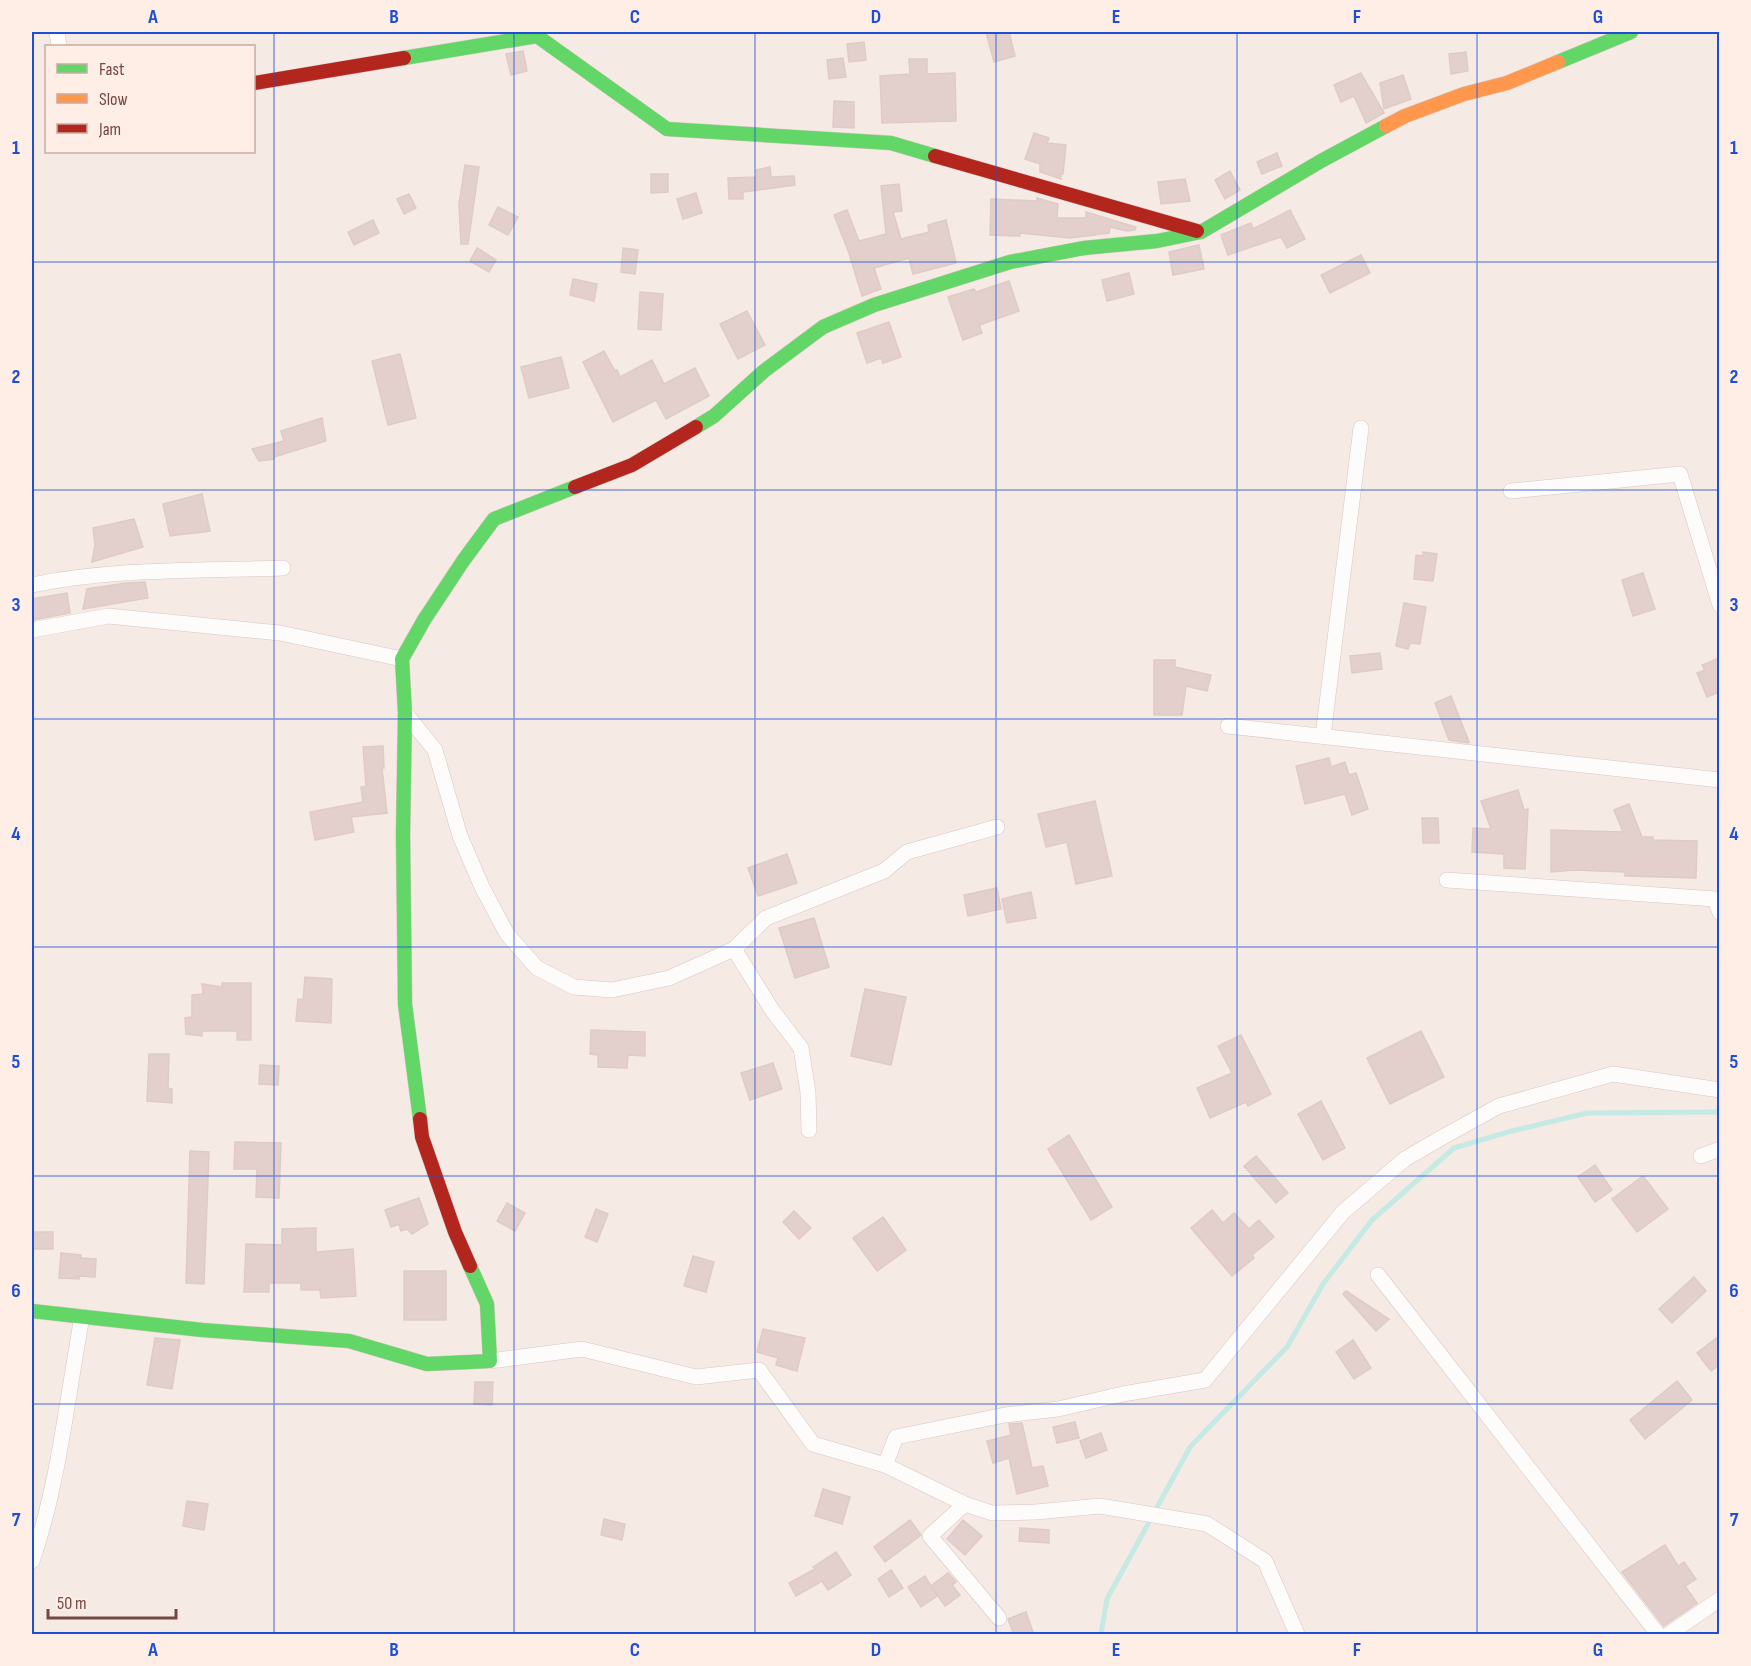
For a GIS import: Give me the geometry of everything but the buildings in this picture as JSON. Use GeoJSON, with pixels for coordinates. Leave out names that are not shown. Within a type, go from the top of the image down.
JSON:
{"type":"FeatureCollection","features":[{"type":"Feature","properties":{"kind":"street"},"geometry":{"type":"LineString","coordinates":[[490,1361],[487,1304],[455,1232],[422,1137],[405,1004],[403,835],[405,713],[402,659],[424,620],[494,519],[632,465],[714,416],[764,371],[823,327],[874,305],[1010,262],[1084,248],[1157,241],[1201,232],[1321,161],[1405,116],[1464,94],[1507,83],[1631,32]]}},
{"type":"Feature","properties":{"kind":"street"},"geometry":{"type":"LineString","coordinates":[[255,83],[272,78],[537,36],[667,129],[891,143],[1201,232]]}},
{"type":"Feature","properties":{"kind":"street"},"geometry":{"type":"LineString","coordinates":[[1323,736],[1360,428]]}},
{"type":"Feature","properties":{"kind":"street"},"geometry":{"type":"LineString","coordinates":[[1512,491],[1680,474],[1719,605]]}},
{"type":"Feature","properties":{"kind":"street"},"geometry":{"type":"LineString","coordinates":[[32,585],[60,579],[129,573],[283,568]]}},
{"type":"Feature","properties":{"kind":"street"},"geometry":{"type":"LineString","coordinates":[[32,630],[108,616],[280,633],[402,659]]}},
{"type":"Feature","properties":{"kind":"street"},"geometry":{"type":"LineString","coordinates":[[405,713],[435,750],[460,836],[482,887],[507,934],[537,968],[574,987],[612,990],[669,978],[734,949],[766,918],[884,871],[907,852],[997,827]]}},
{"type":"Feature","properties":{"kind":"street"},"geometry":{"type":"LineString","coordinates":[[1228,726],[1719,780]]}},
{"type":"Feature","properties":{"kind":"street"},"geometry":{"type":"LineString","coordinates":[[1447,880],[1715,899],[1719,913]]}},
{"type":"Feature","properties":{"kind":"street"},"geometry":{"type":"LineString","coordinates":[[734,949],[772,1010],[801,1048],[808,1092],[809,1130]]}},
{"type":"Feature","properties":{"kind":"street"},"geometry":{"type":"LineString","coordinates":[[885,1465],[896,1437],[1005,1415],[1058,1409],[1123,1394],[1205,1380],[1344,1212],[1405,1159],[1499,1106],[1613,1074],[1719,1090]]}},
{"type":"Feature","properties":{"kind":"street"},"geometry":{"type":"LineString","coordinates":[[1701,1156],[1719,1149]]}},
{"type":"Feature","properties":{"kind":"street"},"geometry":{"type":"LineString","coordinates":[[1378,1275],[1658,1635]]}},
{"type":"Feature","properties":{"kind":"street"},"geometry":{"type":"LineString","coordinates":[[32,1311],[202,1330],[349,1341],[427,1364],[490,1361],[582,1349],[696,1377],[759,1370],[813,1444],[885,1465],[965,1504],[992,1513],[1036,1512],[1100,1506],[1207,1524],[1265,1561],[1298,1635]]}},
{"type":"Feature","properties":{"kind":"street"},"geometry":{"type":"LineString","coordinates":[[32,1561],[51,1487],[81,1317]]}},
{"type":"Feature","properties":{"kind":"street"},"geometry":{"type":"LineString","coordinates":[[965,1504],[930,1536],[999,1618]]}},
{"type":"Feature","properties":{"kind":"street"},"geometry":{"type":"LineString","coordinates":[[1669,1635],[1719,1599]]}},
{"type":"Feature","properties":{"kind":"waterway"},"geometry":{"type":"LineString","coordinates":[[1720,348],[1720,375]]}},
{"type":"Feature","properties":{"kind":"waterway"},"geometry":{"type":"LineString","coordinates":[[1101,1634],[1107,1599],[1190,1447],[1287,1347],[1323,1284],[1372,1220],[1454,1148],[1587,1113],[1720,1112]]}},
{"type":"Feature","properties":{"kind":"traffic: fast"},"geometry":{"type":"LineString","coordinates":[[1558,62],[1631,32]]}},
{"type":"Feature","properties":{"kind":"traffic: fast"},"geometry":{"type":"LineString","coordinates":[[404,58],[537,36],[667,129],[891,143],[935,156]]}},
{"type":"Feature","properties":{"kind":"traffic: fast"},"geometry":{"type":"LineString","coordinates":[[696,427],[714,416],[764,371],[823,327],[874,305],[1010,262],[1084,248],[1157,241],[1201,232],[1321,161],[1386,126]]}},
{"type":"Feature","properties":{"kind":"traffic: fast"},"geometry":{"type":"LineString","coordinates":[[420,1119],[405,1004],[403,835],[405,713],[402,659],[424,620],[494,519],[575,487]]}},
{"type":"Feature","properties":{"kind":"traffic: fast"},"geometry":{"type":"LineString","coordinates":[[32,1311],[202,1330],[349,1341],[427,1364],[490,1361],[487,1304],[470,1266]]}},
{"type":"Feature","properties":{"kind":"traffic: slow"},"geometry":{"type":"LineString","coordinates":[[1386,126],[1405,116],[1464,94],[1507,83],[1558,62]]}},
{"type":"Feature","properties":{"kind":"traffic: jam"},"geometry":{"type":"LineString","coordinates":[[255,83],[404,58]]}},
{"type":"Feature","properties":{"kind":"traffic: jam"},"geometry":{"type":"LineString","coordinates":[[935,156],[1197,231]]}},
{"type":"Feature","properties":{"kind":"traffic: jam"},"geometry":{"type":"LineString","coordinates":[[575,487],[632,465],[696,427]]}},
{"type":"Feature","properties":{"kind":"traffic: jam"},"geometry":{"type":"LineString","coordinates":[[420,1119],[422,1137],[455,1232],[470,1266]]}}]}
